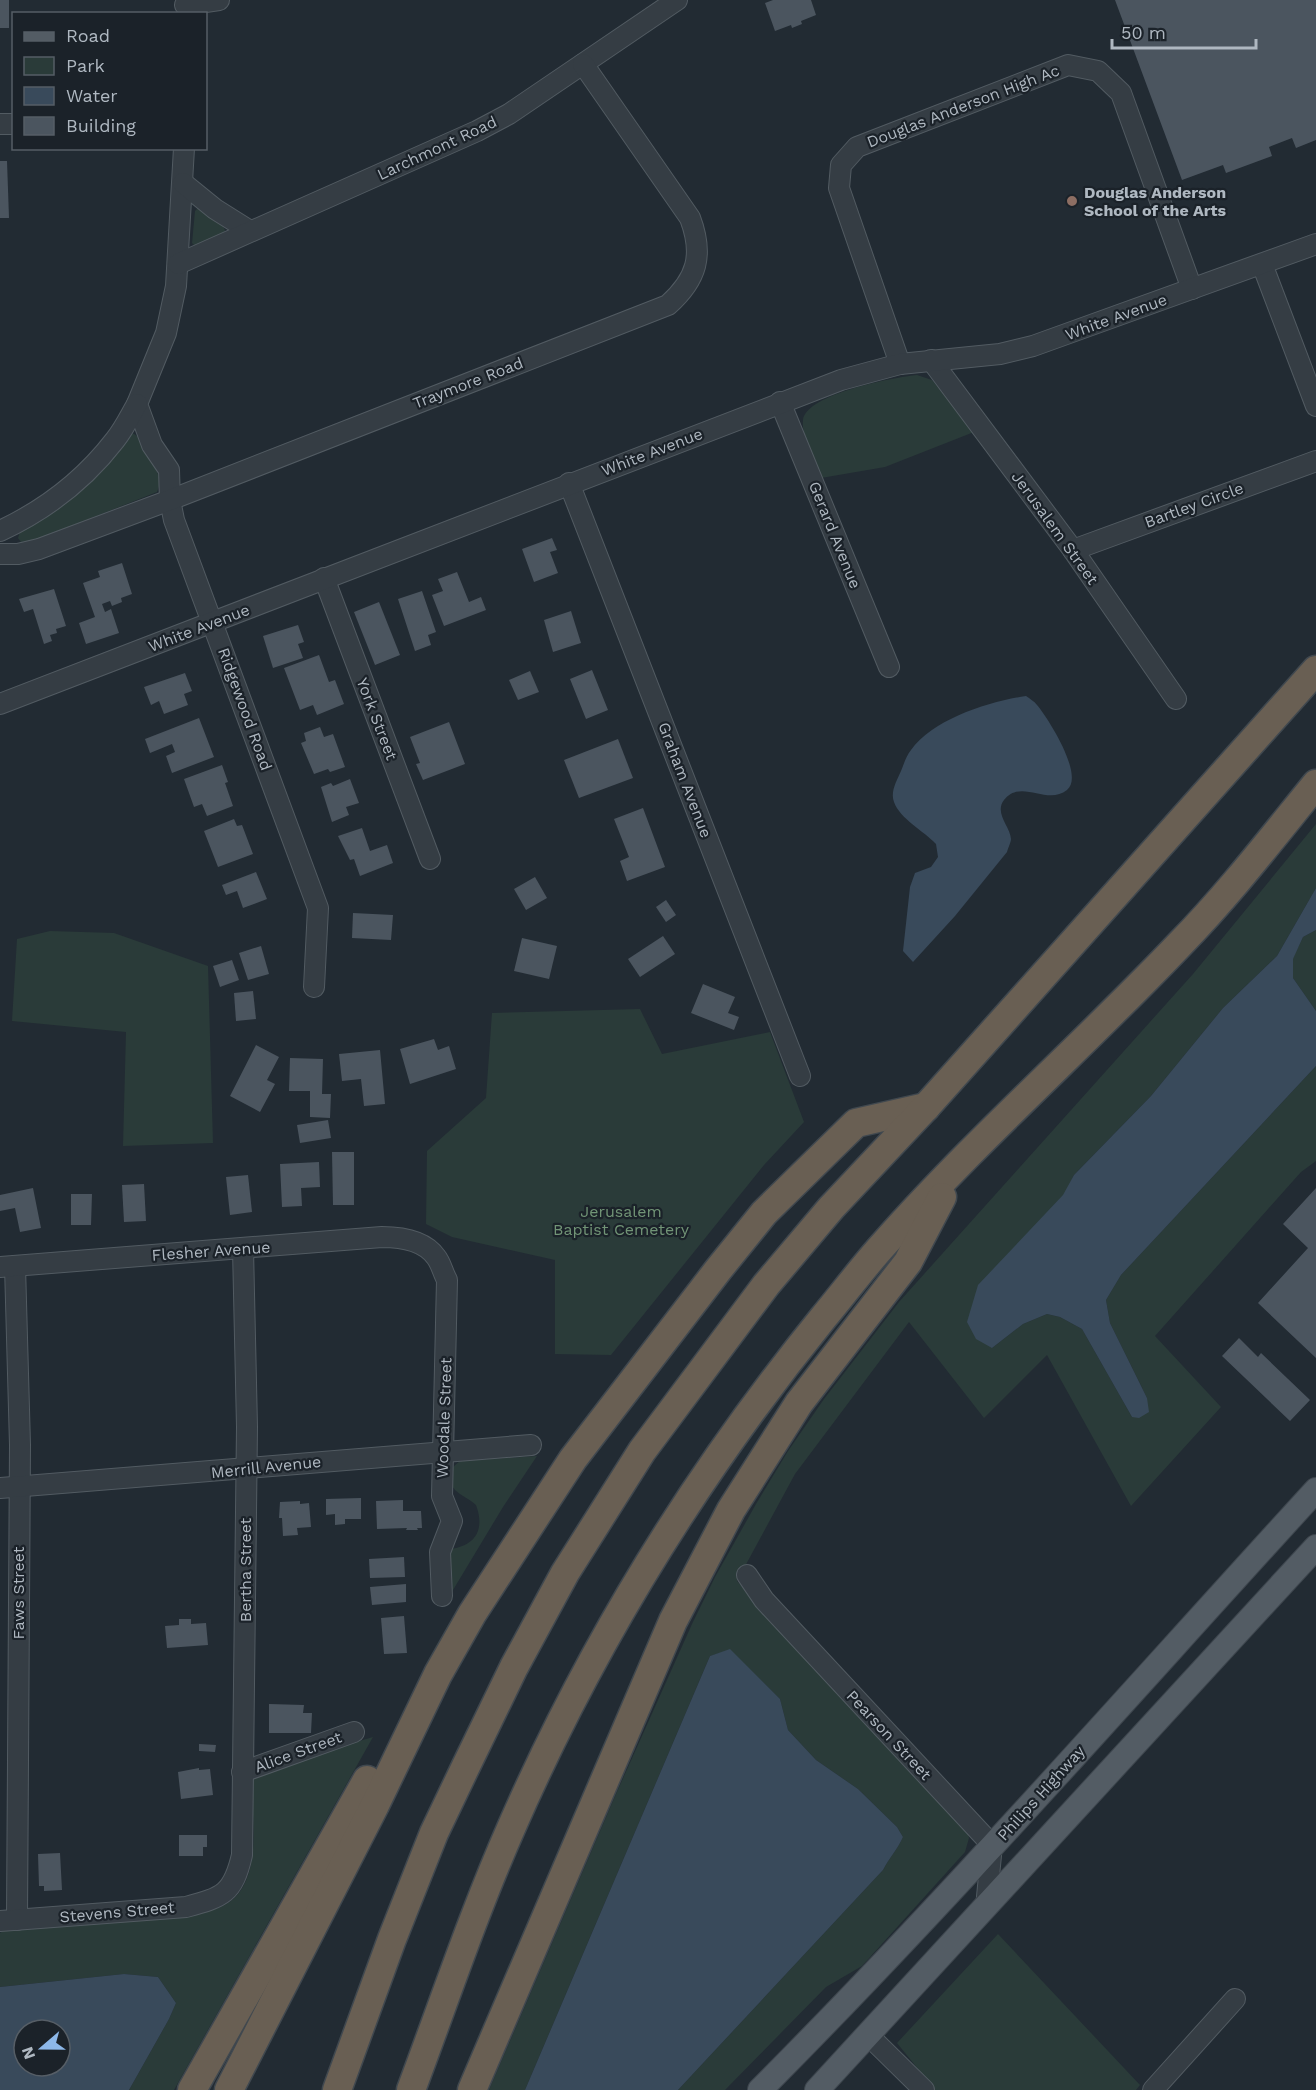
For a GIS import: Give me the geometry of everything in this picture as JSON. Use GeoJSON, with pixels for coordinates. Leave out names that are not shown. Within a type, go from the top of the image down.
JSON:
{"type":"FeatureCollection","features":[{"type":"Feature","properties":{"kind":"highway"},"geometry":{"type":"LineString","coordinates":[[337,2090],[392,1939],[434,1833],[514,1667],[565,1573],[642,1451],[766,1285],[831,1208],[926,1107],[1316,670]]}},
{"type":"Feature","properties":{"kind":"highway"},"geometry":{"type":"LineString","coordinates":[[411,2090],[487,1885],[514,1822],[582,1682],[621,1610],[688,1502],[735,1434],[797,1350],[884,1244],[1183,942],[1316,784]]}},
{"type":"Feature","properties":{"kind":"highway"},"geometry":{"type":"LineString","coordinates":[[229,2090],[375,1805],[438,1674],[472,1614],[573,1459],[764,1213],[856,1123],[926,1107]]}},
{"type":"Feature","properties":{"kind":"highway"},"geometry":{"type":"LineString","coordinates":[[472,2090],[674,1621],[702,1564],[731,1510],[799,1403],[908,1262],[959,1166]]}},
{"type":"Feature","properties":{"kind":"highway"},"geometry":{"type":"LineString","coordinates":[[192,2090],[375,1765],[438,1674]]}},
{"type":"Feature","properties":{"kind":"main road","name":"Philips Highway"},"geometry":{"type":"LineString","coordinates":[[760,2090],[812,2038],[992,1845],[1316,1490]]}},
{"type":"Feature","properties":{"kind":"main road"},"geometry":{"type":"LineString","coordinates":[[817,2090],[1316,1547]]}},
{"type":"Feature","properties":{"kind":"street"},"geometry":{"type":"LineString","coordinates":[[184,6],[219,0]]}},
{"type":"Feature","properties":{"kind":"street","name":"Larchmont Road"},"geometry":{"type":"LineString","coordinates":[[178,264],[477,131],[509,114],[677,0]]}},
{"type":"Feature","properties":{"kind":"street","name":"Traymore Road"},"geometry":{"type":"LineString","coordinates":[[0,554],[18,554],[39,549],[170,500],[668,304],[682,292],[692,276],[697,255],[697,236],[690,218],[583,64]]}},
{"type":"Feature","properties":{"kind":"street","name":"Douglas Anderson High Ac"},"geometry":{"type":"LineString","coordinates":[[900,364],[839,188],[841,165],[856,147],[1068,65],[1098,71],[1121,93],[1192,289]]}},
{"type":"Feature","properties":{"kind":"street"},"geometry":{"type":"LineString","coordinates":[[0,531],[59,496],[90,469],[117,438],[137,404],[166,333],[176,286],[184,150]]}},
{"type":"Feature","properties":{"kind":"street"},"geometry":{"type":"LineString","coordinates":[[183,183],[215,209],[250,231]]}},
{"type":"Feature","properties":{"kind":"street","name":"White Avenue"},"geometry":{"type":"LineString","coordinates":[[0,704],[841,380],[900,364],[1000,354],[1033,346],[1316,244]]}},
{"type":"Feature","properties":{"kind":"street"},"geometry":{"type":"LineString","coordinates":[[1262,264],[1316,406]]}},
{"type":"Feature","properties":{"kind":"street","name":"Jerusalem Street"},"geometry":{"type":"LineString","coordinates":[[931,360],[1073,550],[1176,699]]}},
{"type":"Feature","properties":{"kind":"street","name":"Gerard Avenue"},"geometry":{"type":"LineString","coordinates":[[780,402],[889,667]]}},
{"type":"Feature","properties":{"kind":"street","name":"Ridgewood Road"},"geometry":{"type":"LineString","coordinates":[[137,404],[152,445],[170,470],[170,500],[174,519],[318,908],[314,987]]}},
{"type":"Feature","properties":{"kind":"street","name":"Bartley Circle"},"geometry":{"type":"LineString","coordinates":[[1073,550],[1316,461]]}},
{"type":"Feature","properties":{"kind":"street","name":"Graham Avenue"},"geometry":{"type":"LineString","coordinates":[[570,483],[800,1076]]}},
{"type":"Feature","properties":{"kind":"street","name":"York Street"},"geometry":{"type":"LineString","coordinates":[[324,578],[430,859]]}},
{"type":"Feature","properties":{"kind":"street","name":"Flesher Avenue"},"geometry":{"type":"LineString","coordinates":[[8,1267],[382,1237],[398,1237],[421,1245]]}},
{"type":"Feature","properties":{"kind":"street","name":"Woodale Street"},"geometry":{"type":"LineString","coordinates":[[421,1245],[436,1257],[447,1280],[441,1453],[442,1496],[452,1521],[440,1552],[442,1596]]}},
{"type":"Feature","properties":{"kind":"street","name":"Bertha Street"},"geometry":{"type":"LineString","coordinates":[[230,1888],[237,1875],[242,1855],[247,1427],[243,1249]]}},
{"type":"Feature","properties":{"kind":"street","name":"Faws Street"},"geometry":{"type":"LineString","coordinates":[[8,1267],[20,1445],[9,1488],[9,1921]]}},
{"type":"Feature","properties":{"kind":"street","name":"Merrill Avenue"},"geometry":{"type":"LineString","coordinates":[[9,1488],[531,1445]]}},
{"type":"Feature","properties":{"kind":"street","name":"Pearson Street"},"geometry":{"type":"LineString","coordinates":[[747,1575],[764,1600],[992,1845]]}},
{"type":"Feature","properties":{"kind":"street","name":"Alice Street"},"geometry":{"type":"LineString","coordinates":[[242,1772],[354,1732]]}},
{"type":"Feature","properties":{"kind":"street"},"geometry":{"type":"LineString","coordinates":[[986,1907],[992,1845]]}},
{"type":"Feature","properties":{"kind":"street","name":"Stevens Street"},"geometry":{"type":"LineString","coordinates":[[9,1921],[186,1906],[211,1900],[230,1888]]}},
{"type":"Feature","properties":{"kind":"street"},"geometry":{"type":"LineString","coordinates":[[1153,2090],[1235,1999]]}},
{"type":"Feature","properties":{"kind":"street"},"geometry":{"type":"LineString","coordinates":[[868,2035],[924,2090]]}},
{"type":"Feature","properties":{"kind":"green space"},"geometry":{"type":"Polygon","coordinates":[[[198,208],[222,224],[225,230],[223,236],[195,246],[192,243],[195,211],[198,208]]]}},
{"type":"Feature","properties":{"kind":"green space"},"geometry":{"type":"Polygon","coordinates":[[[917,375],[932,380],[974,432],[885,467],[821,478],[804,433],[803,420],[808,411],[819,402],[853,388],[917,375]]]}},
{"type":"Feature","properties":{"kind":"green space"},"geometry":{"type":"Polygon","coordinates":[[[132,433],[142,441],[153,461],[161,481],[157,492],[33,541],[21,542],[18,538],[20,532],[75,496],[132,433]]]}},
{"type":"Feature","properties":{"kind":"green space"},"geometry":{"type":"Polygon","coordinates":[[[1316,824],[1316,888],[1277,956],[1223,1008],[1151,1096],[1074,1175],[992,1348],[1023,1324],[1047,1314],[1060,1317],[1082,1329],[1132,1417],[1147,1398],[1110,1323],[1106,1300],[1121,1275],[1316,1066],[1316,1161],[1301,1172],[1155,1336],[1221,1407],[1131,1506],[1047,1355],[984,1418],[909,1322],[795,1474],[737,1581],[967,1830],[969,1838],[965,1852],[862,1966],[826,1987],[725,2090],[678,2090],[883,1870],[903,1837],[897,1827],[858,1789],[816,1760],[788,1730],[780,1699],[730,1650],[710,1656],[525,2090],[489,2090],[692,1624],[715,1577],[788,1451],[824,1399],[899,1302],[1193,974],[1316,824]]]}},
{"type":"Feature","properties":{"kind":"green space"},"geometry":{"type":"Polygon","coordinates":[[[1316,930],[1316,1011],[1293,978],[1293,958],[1303,937],[1316,930]]]}},
{"type":"Feature","properties":{"kind":"green space"},"geometry":{"type":"Polygon","coordinates":[[[50,931],[114,933],[208,966],[213,1143],[123,1146],[126,1032],[12,1021],[17,939],[50,931]]]}},
{"type":"Feature","properties":{"kind":"green space","name":"Jerusalem Baptist Cemetery"},"geometry":{"type":"Polygon","coordinates":[[[640,1009],[662,1054],[770,1032],[804,1122],[764,1165],[611,1355],[555,1354],[555,1260],[452,1237],[426,1224],[427,1151],[486,1098],[492,1013],[640,1009]]]}},
{"type":"Feature","properties":{"kind":"green space"},"geometry":{"type":"Polygon","coordinates":[[[537,1456],[450,1595],[450,1549],[472,1540],[479,1529],[479,1514],[476,1505],[452,1486],[450,1474],[454,1466],[461,1461],[537,1456]]]}},
{"type":"Feature","properties":{"kind":"green space"},"geometry":{"type":"Polygon","coordinates":[[[373,1737],[174,2090],[129,2090],[176,2003],[158,1977],[124,1974],[0,1987],[0,1933],[3,1931],[192,1914],[223,1906],[236,1896],[245,1882],[251,1865],[254,1827],[249,1774],[373,1737]]]}},
{"type":"Feature","properties":{"kind":"green space"},"geometry":{"type":"Polygon","coordinates":[[[998,1934],[1140,2085],[1136,2090],[935,2090],[897,2043],[998,1934]]]}},
{"type":"Feature","properties":{"kind":"water"},"geometry":{"type":"Polygon","coordinates":[[[1026,696],[1037,705],[1063,747],[1071,773],[1071,783],[1067,790],[1059,794],[1018,791],[1004,800],[1001,810],[1011,839],[1007,852],[955,916],[913,962],[903,951],[910,887],[915,873],[931,867],[938,857],[936,844],[901,814],[894,802],[893,790],[905,760],[909,752],[933,729],[963,713],[996,702],[1026,696]]]}},
{"type":"Feature","properties":{"kind":"water"},"geometry":{"type":"Polygon","coordinates":[[[1316,888],[1316,930],[1303,937],[1293,959],[1293,978],[1316,1011],[1316,1066],[1121,1275],[1106,1300],[1110,1323],[1147,1398],[1149,1412],[1139,1418],[1132,1417],[1082,1329],[1060,1317],[1047,1314],[1023,1324],[992,1348],[976,1339],[967,1322],[978,1285],[1063,1195],[1074,1175],[1151,1096],[1223,1008],[1277,956],[1316,888]]]}},
{"type":"Feature","properties":{"kind":"water"},"geometry":{"type":"Polygon","coordinates":[[[730,1649],[780,1699],[788,1730],[816,1760],[858,1789],[897,1827],[903,1837],[899,1846],[883,1870],[678,2090],[525,2090],[710,1656],[730,1649]]]}},
{"type":"Feature","properties":{"kind":"water"},"geometry":{"type":"Polygon","coordinates":[[[124,1974],[158,1977],[176,2003],[129,2090],[0,2090],[0,1987],[124,1974]]]}},
{"type":"Feature","properties":{"kind":"building"},"geometry":{"type":"Polygon","coordinates":[[[0,0],[9,0],[9,28],[0,28],[0,0]]]}},
{"type":"Feature","properties":{"kind":"building"},"geometry":{"type":"Polygon","coordinates":[[[773,0],[811,0],[816,15],[801,21],[802,24],[792,28],[791,25],[775,31],[765,3],[773,0]]]}},
{"type":"Feature","properties":{"kind":"building","name":"Douglas Anderson School of the Arts"},"geometry":{"type":"Polygon","coordinates":[[[1115,0],[1316,0],[1316,140],[1296,148],[1292,138],[1269,147],[1272,156],[1226,173],[1223,165],[1182,180],[1115,0]]]}},
{"type":"Feature","properties":{"kind":"building"},"geometry":{"type":"Polygon","coordinates":[[[0,161],[7,161],[9,218],[0,218],[0,161]]]}},
{"type":"Feature","properties":{"kind":"building"},"geometry":{"type":"Polygon","coordinates":[[[552,538],[557,550],[550,552],[558,573],[534,582],[522,549],[552,538]]]}},
{"type":"Feature","properties":{"kind":"building"},"geometry":{"type":"Polygon","coordinates":[[[122,563],[132,594],[121,598],[122,602],[112,606],[110,601],[102,604],[105,612],[111,609],[119,633],[86,644],[79,623],[95,617],[83,583],[100,577],[98,571],[122,563]]]}},
{"type":"Feature","properties":{"kind":"building"},"geometry":{"type":"Polygon","coordinates":[[[457,572],[469,602],[481,597],[486,610],[444,626],[432,595],[443,591],[438,579],[457,572]]]}},
{"type":"Feature","properties":{"kind":"building"},"geometry":{"type":"Polygon","coordinates":[[[54,589],[66,626],[56,629],[57,633],[50,635],[52,641],[44,644],[33,609],[24,612],[19,599],[54,589]]]}},
{"type":"Feature","properties":{"kind":"building"},"geometry":{"type":"Polygon","coordinates":[[[422,591],[436,632],[428,635],[431,645],[415,651],[398,599],[422,591]]]}},
{"type":"Feature","properties":{"kind":"building"},"geometry":{"type":"Polygon","coordinates":[[[379,602],[400,655],[375,665],[354,612],[379,602]]]}},
{"type":"Feature","properties":{"kind":"building"},"geometry":{"type":"Polygon","coordinates":[[[571,611],[581,643],[553,652],[544,620],[571,611]]]}},
{"type":"Feature","properties":{"kind":"building"},"geometry":{"type":"Polygon","coordinates":[[[298,625],[304,642],[298,644],[303,658],[273,668],[263,636],[298,625]]]}},
{"type":"Feature","properties":{"kind":"building"},"geometry":{"type":"Polygon","coordinates":[[[319,655],[329,682],[335,680],[344,704],[317,715],[313,705],[300,710],[284,668],[319,655]]]}},
{"type":"Feature","properties":{"kind":"building"},"geometry":{"type":"Polygon","coordinates":[[[592,670],[608,710],[586,719],[570,679],[592,670]]]}},
{"type":"Feature","properties":{"kind":"building"},"geometry":{"type":"Polygon","coordinates":[[[530,671],[539,692],[518,700],[509,680],[530,671]]]}},
{"type":"Feature","properties":{"kind":"building"},"geometry":{"type":"Polygon","coordinates":[[[185,673],[192,691],[184,694],[188,705],[164,714],[159,701],[151,705],[144,687],[185,673]]]}},
{"type":"Feature","properties":{"kind":"building"},"geometry":{"type":"Polygon","coordinates":[[[199,718],[214,757],[172,773],[166,756],[175,752],[172,744],[150,753],[145,739],[199,718]]]}},
{"type":"Feature","properties":{"kind":"building"},"geometry":{"type":"Polygon","coordinates":[[[449,722],[465,764],[423,780],[416,764],[420,763],[410,737],[449,722]]]}},
{"type":"Feature","properties":{"kind":"building"},"geometry":{"type":"Polygon","coordinates":[[[320,727],[324,737],[333,734],[345,767],[314,774],[301,743],[306,741],[304,733],[320,727]]]}},
{"type":"Feature","properties":{"kind":"building"},"geometry":{"type":"Polygon","coordinates":[[[618,739],[633,778],[579,798],[564,760],[618,739]]]}},
{"type":"Feature","properties":{"kind":"building"},"geometry":{"type":"Polygon","coordinates":[[[222,765],[233,806],[207,816],[202,804],[194,807],[184,779],[222,765]]]}},
{"type":"Feature","properties":{"kind":"building"},"geometry":{"type":"Polygon","coordinates":[[[350,779],[359,803],[346,807],[349,815],[332,822],[321,787],[331,783],[333,786],[350,779]]]}},
{"type":"Feature","properties":{"kind":"building"},"geometry":{"type":"Polygon","coordinates":[[[643,808],[665,867],[627,881],[620,861],[629,857],[614,819],[643,808]]]}},
{"type":"Feature","properties":{"kind":"building"},"geometry":{"type":"Polygon","coordinates":[[[234,819],[237,826],[242,825],[253,854],[218,867],[204,831],[234,819]]]}},
{"type":"Feature","properties":{"kind":"building"},"geometry":{"type":"Polygon","coordinates":[[[362,828],[370,851],[387,845],[393,863],[360,876],[354,859],[350,860],[338,836],[362,828]]]}},
{"type":"Feature","properties":{"kind":"building"},"geometry":{"type":"Polygon","coordinates":[[[256,872],[267,899],[243,908],[237,891],[226,895],[222,885],[256,872]]]}},
{"type":"Feature","properties":{"kind":"building"},"geometry":{"type":"Polygon","coordinates":[[[535,877],[547,898],[526,910],[514,889],[535,877]]]}},
{"type":"Feature","properties":{"kind":"building"},"geometry":{"type":"Polygon","coordinates":[[[666,900],[676,915],[666,922],[656,907],[666,900]]]}},
{"type":"Feature","properties":{"kind":"building"},"geometry":{"type":"Polygon","coordinates":[[[353,913],[393,915],[391,940],[352,938],[353,913]]]}},
{"type":"Feature","properties":{"kind":"building"},"geometry":{"type":"Polygon","coordinates":[[[663,936],[675,954],[640,977],[628,959],[663,936]]]}},
{"type":"Feature","properties":{"kind":"building"},"geometry":{"type":"Polygon","coordinates":[[[522,938],[557,946],[549,979],[514,971],[522,938]]]}},
{"type":"Feature","properties":{"kind":"building"},"geometry":{"type":"Polygon","coordinates":[[[261,946],[269,974],[248,980],[239,953],[261,946]]]}},
{"type":"Feature","properties":{"kind":"building"},"geometry":{"type":"Polygon","coordinates":[[[232,960],[239,980],[220,987],[213,966],[232,960]]]}},
{"type":"Feature","properties":{"kind":"building"},"geometry":{"type":"Polygon","coordinates":[[[703,984],[735,997],[728,1013],[739,1017],[734,1030],[691,1013],[703,984]]]}},
{"type":"Feature","properties":{"kind":"building"},"geometry":{"type":"Polygon","coordinates":[[[253,991],[256,1019],[236,1021],[234,993],[253,991]]]}},
{"type":"Feature","properties":{"kind":"building"},"geometry":{"type":"Polygon","coordinates":[[[434,1039],[438,1050],[449,1046],[456,1069],[410,1084],[400,1049],[434,1039]]]}},
{"type":"Feature","properties":{"kind":"building"},"geometry":{"type":"Polygon","coordinates":[[[256,1045],[279,1057],[267,1080],[275,1084],[260,1112],[230,1096],[256,1045]]]}},
{"type":"Feature","properties":{"kind":"building"},"geometry":{"type":"Polygon","coordinates":[[[380,1050],[385,1104],[364,1106],[361,1079],[342,1081],[339,1054],[380,1050]]]}},
{"type":"Feature","properties":{"kind":"building"},"geometry":{"type":"Polygon","coordinates":[[[290,1058],[323,1059],[322,1094],[331,1094],[330,1118],[310,1117],[310,1091],[289,1091],[290,1058]]]}},
{"type":"Feature","properties":{"kind":"building"},"geometry":{"type":"Polygon","coordinates":[[[328,1120],[331,1138],[300,1143],[297,1125],[328,1120]]]}},
{"type":"Feature","properties":{"kind":"building"},"geometry":{"type":"Polygon","coordinates":[[[332,1152],[354,1152],[354,1205],[333,1205],[332,1152]]]}},
{"type":"Feature","properties":{"kind":"building"},"geometry":{"type":"Polygon","coordinates":[[[319,1162],[320,1187],[301,1188],[302,1206],[282,1207],[280,1164],[319,1162]]]}},
{"type":"Feature","properties":{"kind":"building"},"geometry":{"type":"Polygon","coordinates":[[[248,1175],[252,1212],[230,1215],[226,1177],[248,1175]]]}},
{"type":"Feature","properties":{"kind":"building"},"geometry":{"type":"Polygon","coordinates":[[[144,1184],[146,1221],[124,1222],[122,1185],[144,1184]]]}},
{"type":"Feature","properties":{"kind":"building"},"geometry":{"type":"Polygon","coordinates":[[[33,1188],[41,1228],[20,1232],[15,1208],[0,1211],[0,1195],[33,1188]]]}},
{"type":"Feature","properties":{"kind":"building"},"geometry":{"type":"Polygon","coordinates":[[[1316,1188],[1316,1358],[1258,1303],[1308,1248],[1283,1224],[1316,1188]]]}},
{"type":"Feature","properties":{"kind":"building"},"geometry":{"type":"Polygon","coordinates":[[[71,1194],[92,1194],[91,1225],[71,1225],[71,1194]]]}},
{"type":"Feature","properties":{"kind":"building"},"geometry":{"type":"Polygon","coordinates":[[[1239,1338],[1258,1357],[1261,1353],[1310,1400],[1290,1421],[1222,1356],[1239,1338]]]}},
{"type":"Feature","properties":{"kind":"building"},"geometry":{"type":"Polygon","coordinates":[[[361,1498],[361,1519],[345,1519],[345,1524],[335,1525],[335,1514],[326,1515],[326,1499],[361,1498]]]}},
{"type":"Feature","properties":{"kind":"building"},"geometry":{"type":"Polygon","coordinates":[[[403,1500],[403,1511],[421,1511],[422,1528],[417,1528],[418,1530],[377,1529],[376,1501],[403,1500]]]}},
{"type":"Feature","properties":{"kind":"building"},"geometry":{"type":"Polygon","coordinates":[[[300,1501],[300,1504],[309,1503],[311,1527],[297,1528],[298,1535],[283,1536],[282,1518],[279,1518],[280,1502],[300,1501]]]}},
{"type":"Feature","properties":{"kind":"building"},"geometry":{"type":"Polygon","coordinates":[[[404,1557],[405,1577],[370,1578],[369,1559],[404,1557]]]}},
{"type":"Feature","properties":{"kind":"building"},"geometry":{"type":"Polygon","coordinates":[[[406,1584],[406,1602],[372,1605],[370,1587],[406,1584]]]}},
{"type":"Feature","properties":{"kind":"building"},"geometry":{"type":"Polygon","coordinates":[[[404,1616],[407,1653],[384,1654],[381,1618],[404,1616]]]}},
{"type":"Feature","properties":{"kind":"building"},"geometry":{"type":"Polygon","coordinates":[[[179,1619],[191,1619],[191,1624],[206,1623],[208,1645],[167,1648],[165,1626],[179,1625],[179,1619]]]}},
{"type":"Feature","properties":{"kind":"building"},"geometry":{"type":"Polygon","coordinates":[[[269,1704],[304,1705],[303,1713],[312,1713],[311,1733],[269,1733],[269,1704]]]}},
{"type":"Feature","properties":{"kind":"building"},"geometry":{"type":"Polygon","coordinates":[[[199,1744],[216,1745],[215,1752],[199,1751],[199,1744]]]}},
{"type":"Feature","properties":{"kind":"building"},"geometry":{"type":"Polygon","coordinates":[[[199,1768],[199,1770],[210,1769],[213,1795],[181,1799],[178,1772],[199,1768]]]}},
{"type":"Feature","properties":{"kind":"building"},"geometry":{"type":"Polygon","coordinates":[[[179,1835],[207,1835],[207,1847],[203,1847],[203,1856],[179,1856],[179,1835]]]}},
{"type":"Feature","properties":{"kind":"building"},"geometry":{"type":"Polygon","coordinates":[[[60,1853],[62,1890],[44,1891],[44,1886],[39,1886],[38,1854],[60,1853]]]}},
{"type":"Feature","properties":{"kind":"place","name":"Douglas Anderson School of the Arts"},"geometry":{"type":"Point","coordinates":[1072,201]}}]}
